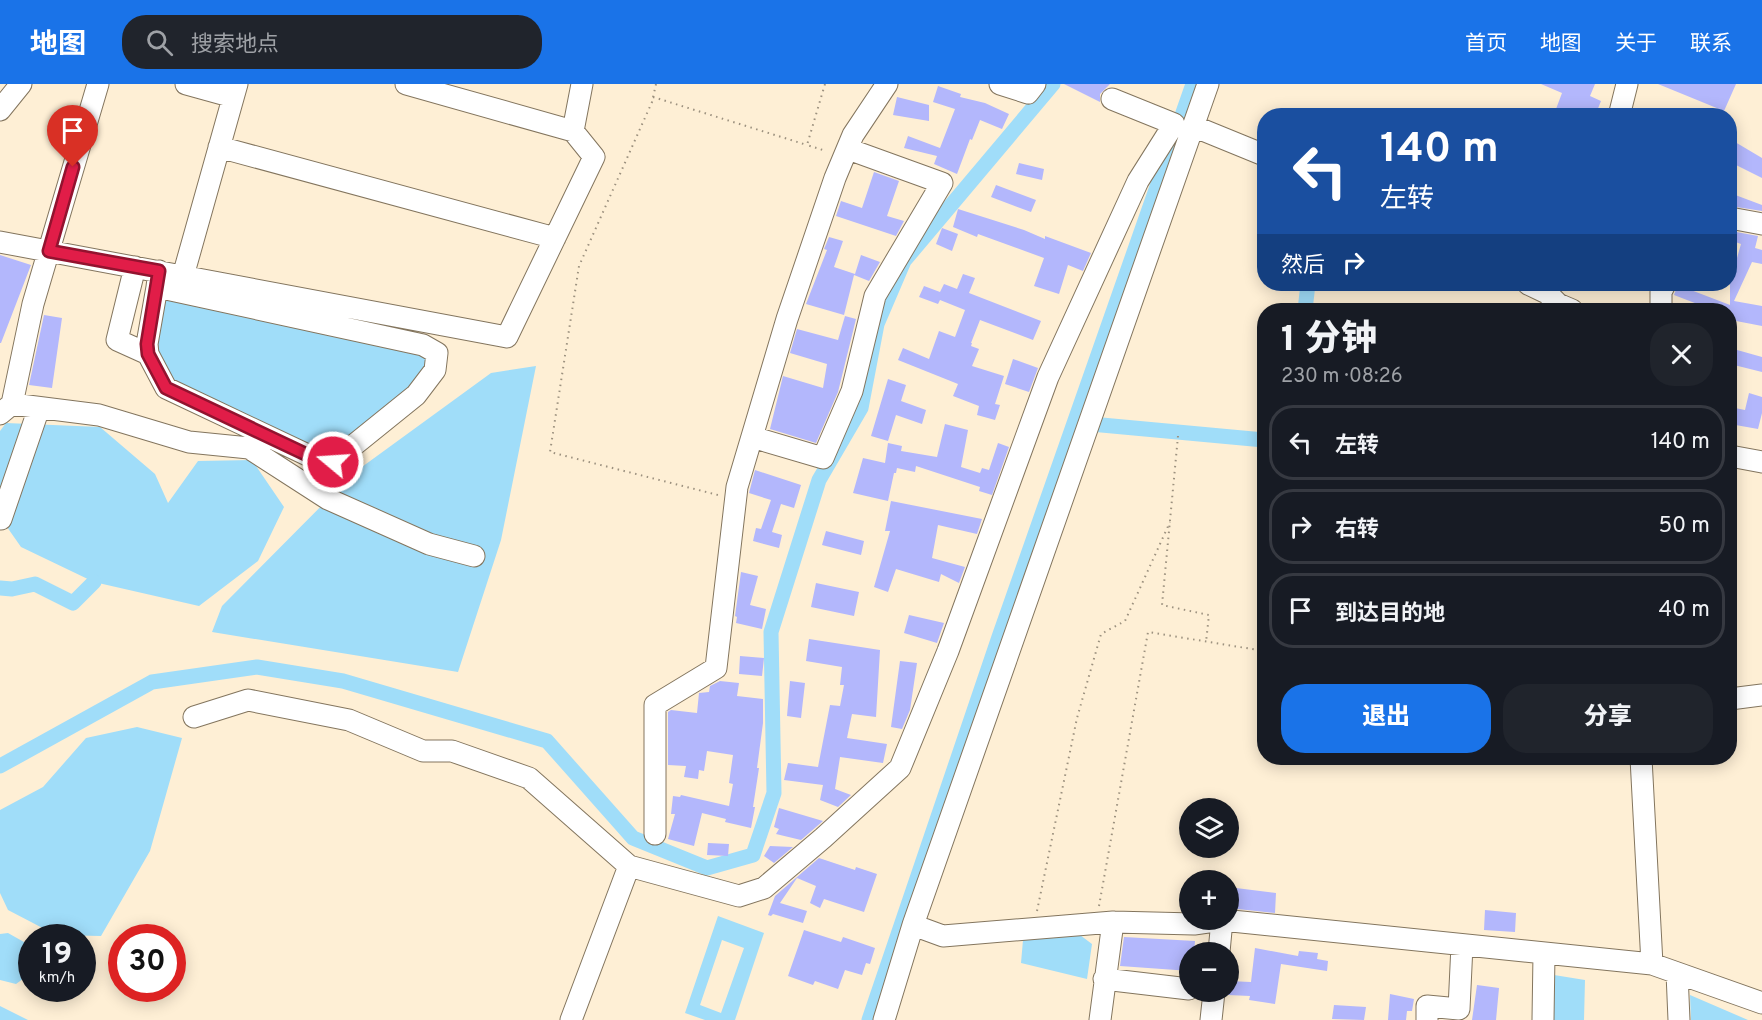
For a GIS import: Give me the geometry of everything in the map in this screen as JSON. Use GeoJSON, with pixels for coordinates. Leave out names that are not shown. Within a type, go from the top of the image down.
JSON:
{"type":"FeatureCollection","features":[{"type":"Feature","properties":{"kind":"street"},"geometry":{"type":"LineString","coordinates":[[0,110],[21,84]]}},
{"type":"Feature","properties":{"kind":"street"},"geometry":{"type":"LineString","coordinates":[[98,84],[33,304],[6,409],[39,408],[99,415],[189,442],[249,448],[328,499],[429,544],[474,556]]}},
{"type":"Feature","properties":{"kind":"street"},"geometry":{"type":"LineString","coordinates":[[183,276],[235,90],[186,84]]}},
{"type":"Feature","properties":{"kind":"street"},"geometry":{"type":"LineString","coordinates":[[158,279],[183,276],[507,337],[594,157],[573,131],[406,84]]}},
{"type":"Feature","properties":{"kind":"street"},"geometry":{"type":"LineString","coordinates":[[573,131],[582,84]]}},
{"type":"Feature","properties":{"kind":"street"},"geometry":{"type":"LineString","coordinates":[[656,834],[655,705],[716,668],[737,488],[787,319],[835,178],[854,135],[887,84]]}},
{"type":"Feature","properties":{"kind":"street"},"geometry":{"type":"LineString","coordinates":[[1000,84],[1028,93],[1035,84]]}},
{"type":"Feature","properties":{"kind":"street"},"geometry":{"type":"LineString","coordinates":[[1621,108],[1627,84]]}},
{"type":"Feature","properties":{"kind":"street"},"geometry":{"type":"LineString","coordinates":[[194,717],[248,700],[349,720],[423,751],[452,751],[529,778],[629,866],[739,896],[764,888],[900,768],[948,651],[1048,377],[1138,181],[1183,125],[1208,85]]}},
{"type":"Feature","properties":{"kind":"street"},"geometry":{"type":"LineString","coordinates":[[1112,99],[1257,152]]}},
{"type":"Feature","properties":{"kind":"street"},"geometry":{"type":"LineString","coordinates":[[884,1020],[913,925],[1183,125]]}},
{"type":"Feature","properties":{"kind":"street"},"geometry":{"type":"LineString","coordinates":[[219,147],[555,238]]}},
{"type":"Feature","properties":{"kind":"street"},"geometry":{"type":"LineString","coordinates":[[752,437],[823,458],[852,391],[875,296],[942,183],[846,153]]}},
{"type":"Feature","properties":{"kind":"street"},"geometry":{"type":"LineString","coordinates":[[1737,219],[1762,224]]}},
{"type":"Feature","properties":{"kind":"street"},"geometry":{"type":"LineString","coordinates":[[0,242],[135,267],[158,279],[423,345],[437,353],[435,370],[416,395],[333,462],[318,460],[166,388],[148,354],[147,344],[158,279]]}},
{"type":"Feature","properties":{"kind":"street"},"geometry":{"type":"LineString","coordinates":[[135,267],[117,340],[148,354]]}},
{"type":"Feature","properties":{"kind":"street"},"geometry":{"type":"LineString","coordinates":[[1,519],[39,408]]}},
{"type":"Feature","properties":{"kind":"street"},"geometry":{"type":"LineString","coordinates":[[1737,457],[1762,459]]}},
{"type":"Feature","properties":{"kind":"street"},"geometry":{"type":"LineString","coordinates":[[1737,698],[1762,695]]}},
{"type":"Feature","properties":{"kind":"street"},"geometry":{"type":"LineString","coordinates":[[1641,765],[1652,964]]}},
{"type":"Feature","properties":{"kind":"street"},"geometry":{"type":"LineString","coordinates":[[571,1020],[629,866]]}},
{"type":"Feature","properties":{"kind":"street"},"geometry":{"type":"LineString","coordinates":[[1239,922],[1652,964],[1762,1003]]}},
{"type":"Feature","properties":{"kind":"street"},"geometry":{"type":"LineString","coordinates":[[913,925],[943,936],[1105,923],[1179,924]]}},
{"type":"Feature","properties":{"kind":"street"},"geometry":{"type":"LineString","coordinates":[[1100,1020],[1104,979],[1105,923]]}},
{"type":"Feature","properties":{"kind":"street"},"geometry":{"type":"LineString","coordinates":[[1427,1020],[1426,1006],[1459,1009],[1462,945]]}},
{"type":"Feature","properties":{"kind":"street"},"geometry":{"type":"LineString","coordinates":[[1543,1020],[1544,954]]}},
{"type":"Feature","properties":{"kind":"street"},"geometry":{"type":"LineString","coordinates":[[1677,973],[1679,1020]]}},
{"type":"Feature","properties":{"kind":"street"},"geometry":{"type":"LineString","coordinates":[[1104,979],[1179,988]]}},
{"type":"Feature","properties":{"kind":"street"},"geometry":{"type":"LineString","coordinates":[[1211,1020],[1213,1002]]}},
{"type":"Feature","properties":{"kind":"path"},"geometry":{"type":"LineString","coordinates":[[656,84],[653,97],[579,266],[550,452],[736,500]]}},
{"type":"Feature","properties":{"kind":"path"},"geometry":{"type":"LineString","coordinates":[[807,144],[825,84]]}},
{"type":"Feature","properties":{"kind":"path"},"geometry":{"type":"LineString","coordinates":[[653,97],[807,144],[846,153]]}},
{"type":"Feature","properties":{"kind":"path"},"geometry":{"type":"LineString","coordinates":[[1178,436],[1162,605],[1209,615],[1206,642]]}},
{"type":"Feature","properties":{"kind":"path"},"geometry":{"type":"LineString","coordinates":[[1033,928],[1077,718],[1101,634],[1125,621],[1170,522]]}},
{"type":"Feature","properties":{"kind":"path"},"geometry":{"type":"LineString","coordinates":[[1105,923],[1148,632],[1257,650]]}},
{"type":"Feature","properties":{"kind":"water"},"geometry":{"type":"Polygon","coordinates":[[[160,293],[428,351],[432,363],[416,389],[328,459],[165,382],[154,362],[160,293]]]}},
{"type":"Feature","properties":{"kind":"water"},"geometry":{"type":"Polygon","coordinates":[[[536,366],[501,540],[458,672],[212,632],[222,606],[355,472],[491,373],[536,366]]]}},
{"type":"Feature","properties":{"kind":"water"},"geometry":{"type":"Polygon","coordinates":[[[6,423],[100,427],[155,474],[168,503],[198,461],[252,460],[284,507],[258,561],[199,606],[94,582],[21,547],[0,517],[0,431],[6,423]]]}},
{"type":"Feature","properties":{"kind":"water"},"geometry":{"type":"Polygon","coordinates":[[[137,727],[182,738],[150,851],[101,936],[96,936],[96,924],[35,924],[8,910],[0,893],[0,810],[43,787],[86,738],[137,727]]]}},
{"type":"Feature","properties":{"kind":"water"},"geometry":{"type":"Polygon","coordinates":[[[718,916],[764,933],[735,1020],[705,1020],[685,1013],[718,916]],[[722,940],[700,1005],[721,1013],[744,948],[722,940]]]}},
{"type":"Feature","properties":{"kind":"water"},"geometry":{"type":"Polygon","coordinates":[[[8,933],[18,939],[18,983],[16,984],[0,980],[0,934],[8,933]]]}},
{"type":"Feature","properties":{"kind":"water"},"geometry":{"type":"Polygon","coordinates":[[[1080,935],[1092,944],[1087,979],[1021,963],[1023,940],[1080,935]]]}},
{"type":"Feature","properties":{"kind":"water"},"geometry":{"type":"Polygon","coordinates":[[[1554,975],[1585,980],[1584,1020],[1551,1020],[1554,975]]]}},
{"type":"Feature","properties":{"kind":"water"},"geometry":{"type":"Polygon","coordinates":[[[1690,995],[1748,1020],[1691,1020],[1690,995]]]}},
{"type":"Feature","properties":{"kind":"water"},"geometry":{"type":"Polygon","coordinates":[[[0,1006],[28,1020],[0,1020],[0,1006]]]}},
{"type":"Feature","properties":{"kind":"building"},"geometry":{"type":"Polygon","coordinates":[[[1064,84],[1110,84],[1100,94],[1100,102],[1064,84]]]}},
{"type":"Feature","properties":{"kind":"building"},"geometry":{"type":"Polygon","coordinates":[[[1541,84],[1595,84],[1590,96],[1601,101],[1598,108],[1556,108],[1562,93],[1541,84]]]}},
{"type":"Feature","properties":{"kind":"building"},"geometry":{"type":"Polygon","coordinates":[[[1658,84],[1736,84],[1725,108],[1717,108],[1658,84]]]}},
{"type":"Feature","properties":{"kind":"building"},"geometry":{"type":"Polygon","coordinates":[[[938,86],[961,94],[960,97],[985,103],[1009,114],[1002,129],[980,120],[957,174],[934,164],[937,156],[904,148],[908,136],[940,148],[955,109],[933,102],[938,86]]]}},
{"type":"Feature","properties":{"kind":"building"},"geometry":{"type":"Polygon","coordinates":[[[897,97],[929,105],[929,121],[893,115],[897,97]]]}},
{"type":"Feature","properties":{"kind":"building"},"geometry":{"type":"Polygon","coordinates":[[[1737,143],[1762,158],[1762,178],[1737,166],[1737,143]]]}},
{"type":"Feature","properties":{"kind":"building"},"geometry":{"type":"Polygon","coordinates":[[[1019,163],[1044,169],[1042,180],[1016,174],[1019,163]]]}},
{"type":"Feature","properties":{"kind":"building"},"geometry":{"type":"Polygon","coordinates":[[[874,172],[899,181],[887,216],[904,221],[896,236],[836,216],[841,201],[862,208],[874,172]]]}},
{"type":"Feature","properties":{"kind":"building"},"geometry":{"type":"Polygon","coordinates":[[[996,185],[1036,200],[1031,212],[991,197],[996,185]]]}},
{"type":"Feature","properties":{"kind":"building"},"geometry":{"type":"Polygon","coordinates":[[[1737,196],[1762,205],[1762,211],[1737,207],[1737,196]]]}},
{"type":"Feature","properties":{"kind":"building"},"geometry":{"type":"Polygon","coordinates":[[[958,209],[1091,253],[1083,271],[1068,265],[1059,294],[1034,286],[1044,258],[953,227],[958,209]]]}},
{"type":"Feature","properties":{"kind":"building"},"geometry":{"type":"Polygon","coordinates":[[[942,228],[958,234],[952,251],[936,244],[942,228]]]}},
{"type":"Feature","properties":{"kind":"building"},"geometry":{"type":"Polygon","coordinates":[[[1737,232],[1758,236],[1755,248],[1762,250],[1762,264],[1752,262],[1734,301],[1762,306],[1762,326],[1737,321],[1737,303],[1730,303],[1730,291],[1737,291],[1737,258],[1741,244],[1737,243],[1737,232]]]}},
{"type":"Feature","properties":{"kind":"building"},"geometry":{"type":"Polygon","coordinates":[[[829,237],[843,241],[834,267],[855,274],[861,255],[880,262],[869,281],[854,275],[844,315],[806,304],[827,250],[824,249],[829,237]]]}},
{"type":"Feature","properties":{"kind":"building"},"geometry":{"type":"Polygon","coordinates":[[[0,255],[31,265],[1,343],[0,343],[0,255]]]}},
{"type":"Feature","properties":{"kind":"building"},"geometry":{"type":"Polygon","coordinates":[[[963,274],[975,278],[969,293],[1041,321],[1033,340],[980,320],[971,343],[971,346],[979,349],[972,366],[1004,376],[995,404],[1000,405],[995,420],[977,415],[979,406],[953,396],[958,384],[898,360],[903,348],[929,359],[939,331],[955,337],[965,310],[940,300],[938,304],[919,297],[924,286],[940,292],[944,284],[957,289],[963,274]]]}},
{"type":"Feature","properties":{"kind":"building"},"geometry":{"type":"Polygon","coordinates":[[[1675,291],[1693,291],[1725,303],[1695,303],[1674,295],[1675,291]]]}},
{"type":"Feature","properties":{"kind":"building"},"geometry":{"type":"Polygon","coordinates":[[[44,315],[62,318],[52,388],[29,385],[44,315]]]}},
{"type":"Feature","properties":{"kind":"building"},"geometry":{"type":"Polygon","coordinates":[[[845,316],[856,319],[838,392],[816,443],[770,429],[783,376],[823,388],[827,364],[790,353],[797,329],[838,340],[845,316]]]}},
{"type":"Feature","properties":{"kind":"building"},"geometry":{"type":"Polygon","coordinates":[[[1737,350],[1762,357],[1762,372],[1737,366],[1737,350]]]}},
{"type":"Feature","properties":{"kind":"building"},"geometry":{"type":"Polygon","coordinates":[[[1013,359],[1038,368],[1029,392],[1005,384],[1013,359]]]}},
{"type":"Feature","properties":{"kind":"building"},"geometry":{"type":"Polygon","coordinates":[[[888,379],[906,385],[901,401],[926,410],[922,424],[896,415],[888,441],[871,436],[888,379]]]}},
{"type":"Feature","properties":{"kind":"building"},"geometry":{"type":"Polygon","coordinates":[[[1749,393],[1762,397],[1762,413],[1758,429],[1737,425],[1737,408],[1745,410],[1749,393]]]}},
{"type":"Feature","properties":{"kind":"building"},"geometry":{"type":"Polygon","coordinates":[[[945,424],[968,430],[961,467],[980,473],[982,468],[989,470],[998,443],[1009,447],[992,495],[979,491],[980,487],[916,466],[915,472],[897,468],[888,501],[853,493],[863,458],[885,463],[888,443],[902,446],[901,451],[937,457],[945,424]]]}},
{"type":"Feature","properties":{"kind":"building"},"geometry":{"type":"Polygon","coordinates":[[[755,470],[801,485],[794,508],[781,504],[772,532],[782,535],[779,548],[753,541],[756,528],[761,529],[771,500],[749,493],[755,470]]]}},
{"type":"Feature","properties":{"kind":"building"},"geometry":{"type":"Polygon","coordinates":[[[891,501],[982,519],[977,534],[938,525],[932,558],[965,567],[959,583],[941,574],[939,582],[896,569],[888,592],[874,587],[890,531],[885,531],[891,501]]]}},
{"type":"Feature","properties":{"kind":"building"},"geometry":{"type":"Polygon","coordinates":[[[826,531],[864,541],[861,555],[822,545],[826,531]]]}},
{"type":"Feature","properties":{"kind":"building"},"geometry":{"type":"Polygon","coordinates":[[[741,572],[758,576],[750,605],[766,609],[762,629],[736,623],[741,572]]]}},
{"type":"Feature","properties":{"kind":"building"},"geometry":{"type":"Polygon","coordinates":[[[816,583],[859,592],[854,616],[811,607],[816,583]]]}},
{"type":"Feature","properties":{"kind":"building"},"geometry":{"type":"Polygon","coordinates":[[[909,615],[944,623],[937,643],[904,633],[909,615]]]}},
{"type":"Feature","properties":{"kind":"building"},"geometry":{"type":"Polygon","coordinates":[[[809,639],[880,650],[876,717],[852,714],[847,738],[887,744],[883,763],[840,757],[835,789],[851,795],[838,807],[820,800],[823,785],[784,780],[788,763],[818,767],[830,705],[840,706],[844,685],[840,685],[842,667],[806,661],[809,639]]]}},
{"type":"Feature","properties":{"kind":"building"},"geometry":{"type":"Polygon","coordinates":[[[740,656],[764,658],[762,676],[739,674],[740,656]]]}},
{"type":"Feature","properties":{"kind":"building"},"geometry":{"type":"Polygon","coordinates":[[[900,661],[917,663],[910,710],[902,729],[891,727],[900,661]]]}},
{"type":"Feature","properties":{"kind":"building"},"geometry":{"type":"Polygon","coordinates":[[[720,681],[739,683],[737,696],[763,699],[763,723],[757,768],[759,768],[753,807],[755,807],[751,828],[725,822],[726,819],[702,813],[694,846],[668,839],[675,814],[671,814],[673,796],[680,797],[681,795],[729,806],[733,784],[729,783],[733,755],[707,751],[704,771],[699,770],[698,779],[684,777],[686,766],[668,765],[668,712],[671,710],[697,713],[699,693],[709,692],[710,686],[720,681]]]}},
{"type":"Feature","properties":{"kind":"building"},"geometry":{"type":"Polygon","coordinates":[[[790,681],[805,683],[801,718],[787,716],[790,681]]]}},
{"type":"Feature","properties":{"kind":"building"},"geometry":{"type":"Polygon","coordinates":[[[779,808],[823,821],[801,840],[776,834],[779,829],[774,827],[779,808]]]}},
{"type":"Feature","properties":{"kind":"building"},"geometry":{"type":"Polygon","coordinates":[[[708,843],[729,844],[728,856],[707,855],[708,843]]]}},
{"type":"Feature","properties":{"kind":"building"},"geometry":{"type":"Polygon","coordinates":[[[770,846],[793,847],[774,863],[764,856],[770,846]]]}},
{"type":"Feature","properties":{"kind":"building"},"geometry":{"type":"Polygon","coordinates":[[[819,858],[855,870],[856,867],[877,874],[864,912],[824,899],[820,908],[810,903],[816,886],[797,878],[780,903],[807,911],[803,923],[773,914],[768,915],[775,896],[819,858]]]}},
{"type":"Feature","properties":{"kind":"building"},"geometry":{"type":"Polygon","coordinates":[[[1239,888],[1276,893],[1275,913],[1239,909],[1239,888]]]}},
{"type":"Feature","properties":{"kind":"building"},"geometry":{"type":"Polygon","coordinates":[[[1485,910],[1516,913],[1515,932],[1484,930],[1485,910]]]}},
{"type":"Feature","properties":{"kind":"building"},"geometry":{"type":"Polygon","coordinates":[[[804,930],[841,942],[843,937],[875,948],[870,964],[866,963],[862,975],[845,970],[838,989],[815,981],[813,985],[788,976],[804,930]]]}},
{"type":"Feature","properties":{"kind":"building"},"geometry":{"type":"Polygon","coordinates":[[[1124,937],[1195,941],[1179,942],[1179,970],[1120,966],[1124,937]]]}},
{"type":"Feature","properties":{"kind":"building"},"geometry":{"type":"Polygon","coordinates":[[[1255,948],[1298,956],[1299,951],[1318,953],[1317,959],[1328,961],[1327,971],[1281,964],[1275,1004],[1249,1000],[1250,996],[1239,996],[1239,981],[1251,982],[1255,948]]]}},
{"type":"Feature","properties":{"kind":"building"},"geometry":{"type":"Polygon","coordinates":[[[1477,985],[1499,988],[1496,1020],[1472,1020],[1477,985]]]}},
{"type":"Feature","properties":{"kind":"building"},"geometry":{"type":"Polygon","coordinates":[[[1390,994],[1414,999],[1412,1011],[1407,1011],[1406,1020],[1388,1020],[1390,994]]]}},
{"type":"Feature","properties":{"kind":"building"},"geometry":{"type":"Polygon","coordinates":[[[1334,1005],[1366,1007],[1364,1020],[1332,1019],[1334,1005]]]}},
{"type":"Feature","properties":{"kind":"waterway"},"geometry":{"type":"LineString","coordinates":[[0,766],[152,682],[257,667],[343,681],[547,741],[633,838],[707,868],[753,855],[774,793],[771,632],[819,480],[861,408],[877,324],[904,261],[1053,84]]}},
{"type":"Feature","properties":{"kind":"waterway"},"geometry":{"type":"LineString","coordinates":[[869,1020],[999,637],[1193,84]]}},
{"type":"Feature","properties":{"kind":"waterway"},"geometry":{"type":"LineString","coordinates":[[1306,303],[1307,291]]}},
{"type":"Feature","properties":{"kind":"waterway"},"geometry":{"type":"LineString","coordinates":[[1080,423],[1257,439]]}},
{"type":"Feature","properties":{"kind":"waterway"},"geometry":{"type":"LineString","coordinates":[[0,588],[12,589],[35,584],[73,603],[94,582]]}},
{"type":"Feature","properties":{"kind":"route"},"geometry":{"type":"LineString","coordinates":[[73,167],[49,251],[159,271],[147,344],[148,354],[166,388],[318,460],[333,462]]}}]}
